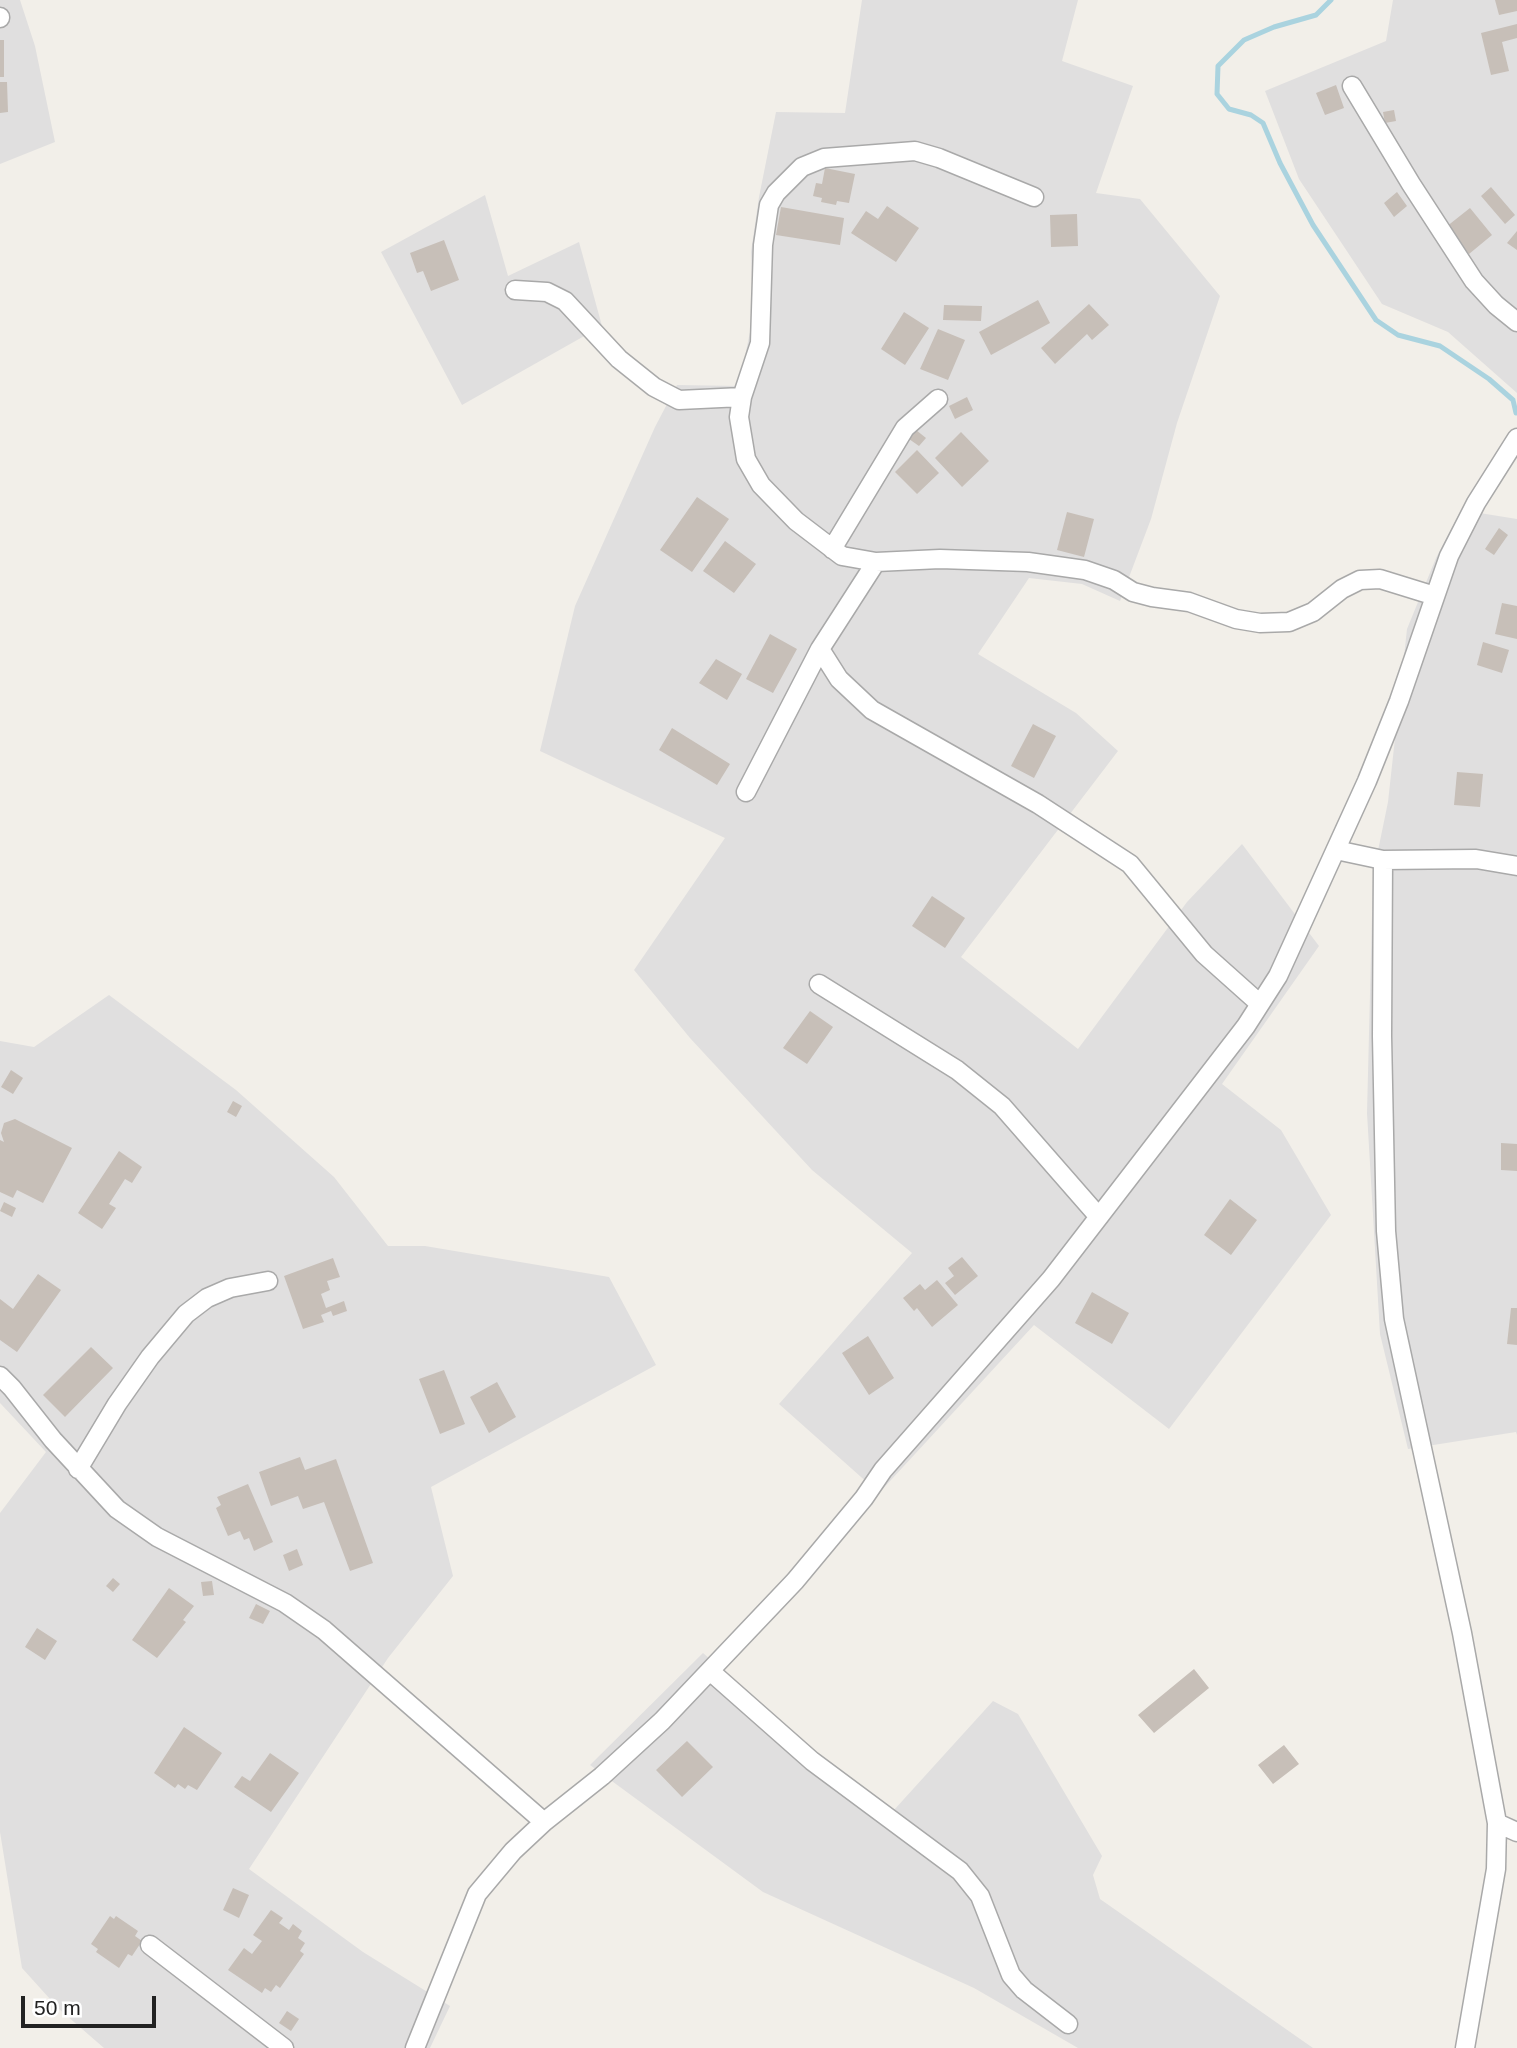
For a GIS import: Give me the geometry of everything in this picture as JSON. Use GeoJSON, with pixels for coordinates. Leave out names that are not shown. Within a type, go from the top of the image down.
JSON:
{"type":"FeatureCollection","features":[{"type":"Feature","properties":{"kind":"street"},"geometry":{"type":"LineString","coordinates":[[1352,86],[1474,281],[1496,305],[1517,322]]}},
{"type":"Feature","properties":{"kind":"street"},"geometry":{"type":"LineString","coordinates":[[1034,197],[939,158],[915,151],[824,158],[802,167],[776,193],[769,205],[763,245],[760,343],[742,397],[739,417],[746,459],[761,485],[796,521],[842,556],[876,562],[940,559],[1028,562],[1085,570],[1114,580],[1133,592],[1189,602],[1236,620],[1289,622],[1313,612],[1342,589],[1360,580],[1380,579],[1435,596]]}},
{"type":"Feature","properties":{"kind":"street"},"geometry":{"type":"LineString","coordinates":[[515,290],[547,292],[565,301],[619,359],[654,387],[679,400],[742,397]]}},
{"type":"Feature","properties":{"kind":"street"},"geometry":{"type":"LineString","coordinates":[[832,549],[905,428],[938,399]]}},
{"type":"Feature","properties":{"kind":"street"},"geometry":{"type":"LineString","coordinates":[[415,2048],[477,1894],[513,1851],[652,1730],[795,1581],[864,1498],[883,1470],[1051,1279],[1246,1027],[1278,976],[1336,850],[1399,701],[1449,556],[1476,503],[1517,438]]}},
{"type":"Feature","properties":{"kind":"street"},"geometry":{"type":"LineString","coordinates":[[746,792],[820,649],[876,562]]}},
{"type":"Feature","properties":{"kind":"street"},"geometry":{"type":"LineString","coordinates":[[820,649],[839,679],[872,710],[1038,804],[1130,864],[1204,954],[1260,1004]]}},
{"type":"Feature","properties":{"kind":"street"},"geometry":{"type":"LineString","coordinates":[[1336,850],[1383,860],[1476,859],[1517,866]]}},
{"type":"Feature","properties":{"kind":"street"},"geometry":{"type":"LineString","coordinates":[[1383,860],[1382,1036],[1386,1217],[1394,1320],[1462,1633],[1497,1824],[1496,1869],[1465,2048]]}},
{"type":"Feature","properties":{"kind":"street"},"geometry":{"type":"LineString","coordinates":[[819,984],[957,1070],[1002,1106],[1099,1217]]}},
{"type":"Feature","properties":{"kind":"street"},"geometry":{"type":"LineString","coordinates":[[78,1469],[150,1357],[186,1314],[207,1298],[230,1287],[268,1281]]}},
{"type":"Feature","properties":{"kind":"street"},"geometry":{"type":"LineString","coordinates":[[0,1376],[78,1469],[117,1509],[157,1536],[285,1603],[324,1630],[544,1822]]}},
{"type":"Feature","properties":{"kind":"street"},"geometry":{"type":"LineString","coordinates":[[710,1671],[812,1761],[960,1871],[980,1896],[1011,1975],[1024,1990],[1068,2024]]}},
{"type":"Feature","properties":{"kind":"street"},"geometry":{"type":"LineString","coordinates":[[1497,1824],[1517,1832]]}},
{"type":"Feature","properties":{"kind":"street"},"geometry":{"type":"LineString","coordinates":[[150,1945],[284,2048]]}},
{"type":"Feature","properties":{"kind":"shaded area"},"geometry":{"type":"Polygon","coordinates":[[[0,0],[20,0],[35,46],[55,142],[0,164],[0,0]]]}},
{"type":"Feature","properties":{"kind":"shaded area"},"geometry":{"type":"Polygon","coordinates":[[[862,0],[1078,0],[1062,61],[1133,86],[1096,193],[1140,199],[1220,296],[1177,423],[1151,519],[1120,601],[1082,584],[1029,578],[978,654],[1076,713],[1118,751],[961,957],[1078,1049],[1187,902],[1242,844],[1319,946],[1222,1084],[1281,1130],[1331,1215],[1169,1429],[1034,1325],[879,1493],[779,1404],[912,1253],[812,1170],[690,1038],[634,970],[725,838],[540,751],[575,606],[655,427],[677,385],[739,386],[753,317],[751,252],[776,112],[845,113],[862,0]]]}},
{"type":"Feature","properties":{"kind":"shaded area"},"geometry":{"type":"Polygon","coordinates":[[[1393,0],[1517,0],[1517,393],[1448,332],[1382,304],[1299,179],[1265,91],[1386,41],[1393,0]]]}},
{"type":"Feature","properties":{"kind":"shaded area"},"geometry":{"type":"Polygon","coordinates":[[[485,195],[508,276],[579,242],[602,326],[462,405],[381,252],[485,195]]]}},
{"type":"Feature","properties":{"kind":"shaded area"},"geometry":{"type":"Polygon","coordinates":[[[1461,510],[1517,519],[1517,1435],[1516,1432],[1408,1449],[1380,1334],[1367,1113],[1373,875],[1388,802],[1407,629],[1436,558],[1461,510]]]}},
{"type":"Feature","properties":{"kind":"shaded area"},"geometry":{"type":"Polygon","coordinates":[[[109,995],[236,1090],[334,1177],[388,1246],[425,1246],[609,1277],[656,1365],[431,1487],[453,1576],[388,1658],[249,1869],[363,1952],[450,2006],[430,2048],[104,2048],[59,2009],[22,1968],[0,1832],[0,1513],[46,1452],[0,1403],[0,1041],[34,1047],[109,995]]]}},
{"type":"Feature","properties":{"kind":"shaded area"},"geometry":{"type":"Polygon","coordinates":[[[703,1653],[816,1752],[894,1810],[993,1701],[1018,1714],[1102,1856],[1093,1875],[1100,1899],[1313,2048],[1078,2048],[974,1988],[763,1892],[590,1765],[703,1653]]]}},
{"type":"Feature","properties":{"kind":"building"},"geometry":{"type":"Polygon","coordinates":[[[1495,0],[1517,0],[1517,11],[1499,15],[1495,0]]]}},
{"type":"Feature","properties":{"kind":"building"},"geometry":{"type":"Polygon","coordinates":[[[1517,24],[1517,38],[1502,42],[1509,71],[1491,75],[1481,33],[1517,24]]]}},
{"type":"Feature","properties":{"kind":"building"},"geometry":{"type":"Polygon","coordinates":[[[0,40],[4,40],[4,77],[0,77],[0,40]]]}},
{"type":"Feature","properties":{"kind":"building"},"geometry":{"type":"Polygon","coordinates":[[[0,82],[7,82],[8,112],[0,113],[0,82]]]}},
{"type":"Feature","properties":{"kind":"building"},"geometry":{"type":"Polygon","coordinates":[[[1336,85],[1344,108],[1325,115],[1316,93],[1336,85]]]}},
{"type":"Feature","properties":{"kind":"building"},"geometry":{"type":"Polygon","coordinates":[[[1394,110],[1396,121],[1385,123],[1383,112],[1394,110]]]}},
{"type":"Feature","properties":{"kind":"building"},"geometry":{"type":"Polygon","coordinates":[[[825,168],[855,174],[849,203],[837,201],[836,205],[821,202],[822,198],[813,196],[816,183],[822,184],[825,168]]]}},
{"type":"Feature","properties":{"kind":"building"},"geometry":{"type":"Polygon","coordinates":[[[1491,187],[1515,215],[1505,224],[1481,196],[1491,187]]]}},
{"type":"Feature","properties":{"kind":"building"},"geometry":{"type":"Polygon","coordinates":[[[1397,192],[1407,206],[1394,217],[1384,203],[1397,192]]]}},
{"type":"Feature","properties":{"kind":"building"},"geometry":{"type":"Polygon","coordinates":[[[887,206],[919,228],[896,262],[851,233],[866,211],[878,219],[887,206]]]}},
{"type":"Feature","properties":{"kind":"building"},"geometry":{"type":"Polygon","coordinates":[[[781,207],[844,218],[840,245],[776,235],[781,207]]]}},
{"type":"Feature","properties":{"kind":"building"},"geometry":{"type":"Polygon","coordinates":[[[1470,208],[1492,235],[1469,254],[1446,227],[1470,208]]]}},
{"type":"Feature","properties":{"kind":"building"},"geometry":{"type":"Polygon","coordinates":[[[1077,214],[1078,246],[1051,247],[1050,215],[1077,214]]]}},
{"type":"Feature","properties":{"kind":"building"},"geometry":{"type":"Polygon","coordinates":[[[1517,231],[1517,250],[1507,243],[1517,231]]]}},
{"type":"Feature","properties":{"kind":"building"},"geometry":{"type":"Polygon","coordinates":[[[444,240],[459,280],[431,291],[423,271],[417,273],[410,253],[444,240]]]}},
{"type":"Feature","properties":{"kind":"building"},"geometry":{"type":"Polygon","coordinates":[[[1038,300],[1050,323],[991,355],[979,332],[1038,300]]]}},
{"type":"Feature","properties":{"kind":"building"},"geometry":{"type":"Polygon","coordinates":[[[1089,304],[1109,325],[1092,340],[1087,334],[1055,364],[1041,348],[1089,304]]]}},
{"type":"Feature","properties":{"kind":"building"},"geometry":{"type":"Polygon","coordinates":[[[944,305],[982,306],[981,321],[943,320],[944,305]]]}},
{"type":"Feature","properties":{"kind":"building"},"geometry":{"type":"Polygon","coordinates":[[[904,312],[929,328],[905,365],[881,349],[904,312]]]}},
{"type":"Feature","properties":{"kind":"building"},"geometry":{"type":"Polygon","coordinates":[[[938,329],[965,340],[948,380],[920,369],[938,329]]]}},
{"type":"Feature","properties":{"kind":"building"},"geometry":{"type":"Polygon","coordinates":[[[967,397],[973,410],[955,419],[949,406],[967,397]]]}},
{"type":"Feature","properties":{"kind":"building"},"geometry":{"type":"Polygon","coordinates":[[[916,430],[926,438],[919,446],[909,439],[916,430]]]}},
{"type":"Feature","properties":{"kind":"building"},"geometry":{"type":"Polygon","coordinates":[[[961,432],[989,461],[962,487],[935,458],[961,432]]]}},
{"type":"Feature","properties":{"kind":"building"},"geometry":{"type":"Polygon","coordinates":[[[917,450],[939,473],[917,494],[895,472],[917,450]]]}},
{"type":"Feature","properties":{"kind":"building"},"geometry":{"type":"Polygon","coordinates":[[[697,497],[729,519],[692,572],[660,550],[697,497]]]}},
{"type":"Feature","properties":{"kind":"building"},"geometry":{"type":"Polygon","coordinates":[[[1067,512],[1094,519],[1084,557],[1057,550],[1067,512]]]}},
{"type":"Feature","properties":{"kind":"building"},"geometry":{"type":"Polygon","coordinates":[[[1499,528],[1508,535],[1494,555],[1485,549],[1499,528]]]}},
{"type":"Feature","properties":{"kind":"building"},"geometry":{"type":"Polygon","coordinates":[[[725,541],[756,564],[734,593],[703,571],[725,541]]]}},
{"type":"Feature","properties":{"kind":"building"},"geometry":{"type":"Polygon","coordinates":[[[1502,603],[1517,606],[1517,639],[1495,634],[1502,603]]]}},
{"type":"Feature","properties":{"kind":"building"},"geometry":{"type":"Polygon","coordinates":[[[770,634],[797,649],[773,693],[746,679],[770,634]]]}},
{"type":"Feature","properties":{"kind":"building"},"geometry":{"type":"Polygon","coordinates":[[[1483,642],[1509,650],[1502,673],[1477,665],[1483,642]]]}},
{"type":"Feature","properties":{"kind":"building"},"geometry":{"type":"Polygon","coordinates":[[[716,659],[742,674],[727,700],[699,683],[716,659]]]}},
{"type":"Feature","properties":{"kind":"building"},"geometry":{"type":"Polygon","coordinates":[[[1033,724],[1056,736],[1034,778],[1011,766],[1033,724]]]}},
{"type":"Feature","properties":{"kind":"building"},"geometry":{"type":"Polygon","coordinates":[[[672,728],[730,764],[717,785],[659,750],[672,728]]]}},
{"type":"Feature","properties":{"kind":"building"},"geometry":{"type":"Polygon","coordinates":[[[1457,772],[1483,774],[1480,807],[1454,805],[1457,772]]]}},
{"type":"Feature","properties":{"kind":"building"},"geometry":{"type":"Polygon","coordinates":[[[932,896],[965,918],[945,948],[912,926],[932,896]]]}},
{"type":"Feature","properties":{"kind":"building"},"geometry":{"type":"Polygon","coordinates":[[[810,1011],[833,1027],[807,1064],[783,1048],[810,1011]]]}},
{"type":"Feature","properties":{"kind":"building"},"geometry":{"type":"Polygon","coordinates":[[[11,1070],[23,1078],[13,1094],[1,1087],[11,1070]]]}},
{"type":"Feature","properties":{"kind":"building"},"geometry":{"type":"Polygon","coordinates":[[[233,1101],[242,1106],[236,1117],[227,1112],[233,1101]]]}},
{"type":"Feature","properties":{"kind":"building"},"geometry":{"type":"Polygon","coordinates":[[[15,1119],[72,1148],[43,1203],[17,1190],[13,1198],[0,1192],[0,1140],[4,1142],[1,1133],[4,1123],[15,1119]]]}},
{"type":"Feature","properties":{"kind":"building"},"geometry":{"type":"Polygon","coordinates":[[[1501,1143],[1517,1144],[1517,1171],[1501,1170],[1501,1143]]]}},
{"type":"Feature","properties":{"kind":"building"},"geometry":{"type":"Polygon","coordinates":[[[119,1151],[142,1167],[132,1183],[125,1179],[109,1204],[116,1208],[102,1229],[78,1213],[119,1151]]]}},
{"type":"Feature","properties":{"kind":"building"},"geometry":{"type":"Polygon","coordinates":[[[1230,1199],[1257,1220],[1231,1255],[1204,1235],[1230,1199]]]}},
{"type":"Feature","properties":{"kind":"building"},"geometry":{"type":"Polygon","coordinates":[[[4,1202],[16,1208],[12,1217],[0,1211],[4,1202]]]}},
{"type":"Feature","properties":{"kind":"building"},"geometry":{"type":"Polygon","coordinates":[[[962,1257],[978,1276],[955,1295],[945,1283],[954,1276],[948,1268],[962,1257]]]}},
{"type":"Feature","properties":{"kind":"building"},"geometry":{"type":"Polygon","coordinates":[[[333,1258],[340,1277],[327,1281],[330,1290],[321,1294],[326,1308],[344,1301],[347,1311],[333,1316],[331,1311],[321,1315],[324,1322],[303,1329],[284,1276],[333,1258]]]}},
{"type":"Feature","properties":{"kind":"building"},"geometry":{"type":"Polygon","coordinates":[[[38,1274],[61,1290],[17,1352],[0,1340],[0,1299],[13,1309],[38,1274]]]}},
{"type":"Feature","properties":{"kind":"building"},"geometry":{"type":"Polygon","coordinates":[[[937,1280],[958,1305],[932,1327],[917,1308],[914,1311],[903,1298],[920,1284],[925,1290],[937,1280]]]}},
{"type":"Feature","properties":{"kind":"building"},"geometry":{"type":"Polygon","coordinates":[[[1092,1292],[1129,1313],[1112,1344],[1075,1323],[1092,1292]]]}},
{"type":"Feature","properties":{"kind":"building"},"geometry":{"type":"Polygon","coordinates":[[[1511,1308],[1517,1308],[1517,1345],[1507,1344],[1511,1308]]]}},
{"type":"Feature","properties":{"kind":"building"},"geometry":{"type":"Polygon","coordinates":[[[868,1336],[894,1378],[869,1395],[842,1353],[868,1336]]]}},
{"type":"Feature","properties":{"kind":"building"},"geometry":{"type":"Polygon","coordinates":[[[91,1347],[113,1368],[65,1417],[43,1395],[91,1347]]]}},
{"type":"Feature","properties":{"kind":"building"},"geometry":{"type":"Polygon","coordinates":[[[444,1370],[465,1424],[440,1434],[419,1379],[444,1370]]]}},
{"type":"Feature","properties":{"kind":"building"},"geometry":{"type":"Polygon","coordinates":[[[497,1382],[516,1417],[489,1433],[470,1397],[497,1382]]]}},
{"type":"Feature","properties":{"kind":"building"},"geometry":{"type":"Polygon","coordinates":[[[300,1457],[305,1470],[336,1459],[373,1563],[350,1571],[324,1502],[303,1509],[298,1496],[271,1506],[259,1472],[300,1457]]]}},
{"type":"Feature","properties":{"kind":"building"},"geometry":{"type":"Polygon","coordinates":[[[248,1484],[273,1542],[254,1551],[249,1538],[244,1540],[240,1531],[228,1536],[216,1508],[221,1505],[217,1497],[248,1484]]]}},
{"type":"Feature","properties":{"kind":"building"},"geometry":{"type":"Polygon","coordinates":[[[297,1549],[303,1565],[289,1571],[283,1555],[297,1549]]]}},
{"type":"Feature","properties":{"kind":"building"},"geometry":{"type":"Polygon","coordinates":[[[113,1578],[120,1584],[113,1592],[106,1586],[113,1578]]]}},
{"type":"Feature","properties":{"kind":"building"},"geometry":{"type":"Polygon","coordinates":[[[212,1581],[214,1595],[203,1596],[201,1582],[212,1581]]]}},
{"type":"Feature","properties":{"kind":"building"},"geometry":{"type":"Polygon","coordinates":[[[169,1588],[194,1606],[183,1620],[186,1622],[157,1658],[132,1640],[169,1588]]]}},
{"type":"Feature","properties":{"kind":"building"},"geometry":{"type":"Polygon","coordinates":[[[256,1604],[270,1611],[263,1624],[249,1618],[256,1604]]]}},
{"type":"Feature","properties":{"kind":"building"},"geometry":{"type":"Polygon","coordinates":[[[37,1628],[57,1641],[45,1660],[25,1647],[37,1628]]]}},
{"type":"Feature","properties":{"kind":"building"},"geometry":{"type":"Polygon","coordinates":[[[1194,1669],[1209,1688],[1154,1733],[1138,1715],[1194,1669]]]}},
{"type":"Feature","properties":{"kind":"building"},"geometry":{"type":"Polygon","coordinates":[[[184,1727],[222,1753],[197,1790],[188,1785],[185,1789],[178,1784],[175,1788],[154,1773],[184,1727]]]}},
{"type":"Feature","properties":{"kind":"building"},"geometry":{"type":"Polygon","coordinates":[[[687,1741],[713,1767],[682,1797],[656,1770],[687,1741]]]}},
{"type":"Feature","properties":{"kind":"building"},"geometry":{"type":"Polygon","coordinates":[[[1284,1745],[1299,1764],[1273,1784],[1258,1765],[1284,1745]]]}},
{"type":"Feature","properties":{"kind":"building"},"geometry":{"type":"Polygon","coordinates":[[[270,1753],[299,1773],[271,1812],[234,1787],[242,1776],[250,1781],[270,1753]]]}},
{"type":"Feature","properties":{"kind":"building"},"geometry":{"type":"Polygon","coordinates":[[[233,1888],[249,1895],[239,1918],[223,1910],[233,1888]]]}},
{"type":"Feature","properties":{"kind":"building"},"geometry":{"type":"Polygon","coordinates":[[[271,1910],[283,1918],[279,1923],[289,1930],[293,1924],[302,1931],[298,1938],[305,1943],[300,1951],[304,1954],[280,1988],[276,1985],[271,1992],[265,1988],[262,1993],[228,1970],[244,1948],[252,1954],[262,1941],[253,1935],[271,1910]]]}},
{"type":"Feature","properties":{"kind":"building"},"geometry":{"type":"Polygon","coordinates":[[[110,1916],[114,1919],[116,1916],[138,1931],[135,1936],[142,1941],[132,1956],[128,1954],[119,1968],[96,1952],[98,1949],[91,1944],[110,1916]]]}},
{"type":"Feature","properties":{"kind":"building"},"geometry":{"type":"Polygon","coordinates":[[[287,2011],[299,2019],[291,2031],[279,2023],[287,2011]]]}},
{"type":"Feature","properties":{"kind":"waterway"},"geometry":{"type":"LineString","coordinates":[[1331,0],[1316,15],[1274,27],[1244,40],[1218,66],[1217,94],[1229,109],[1251,115],[1263,123],[1280,163],[1313,225],[1376,320],[1398,335],[1440,346],[1489,379],[1513,400],[1516,413]]}}]}
